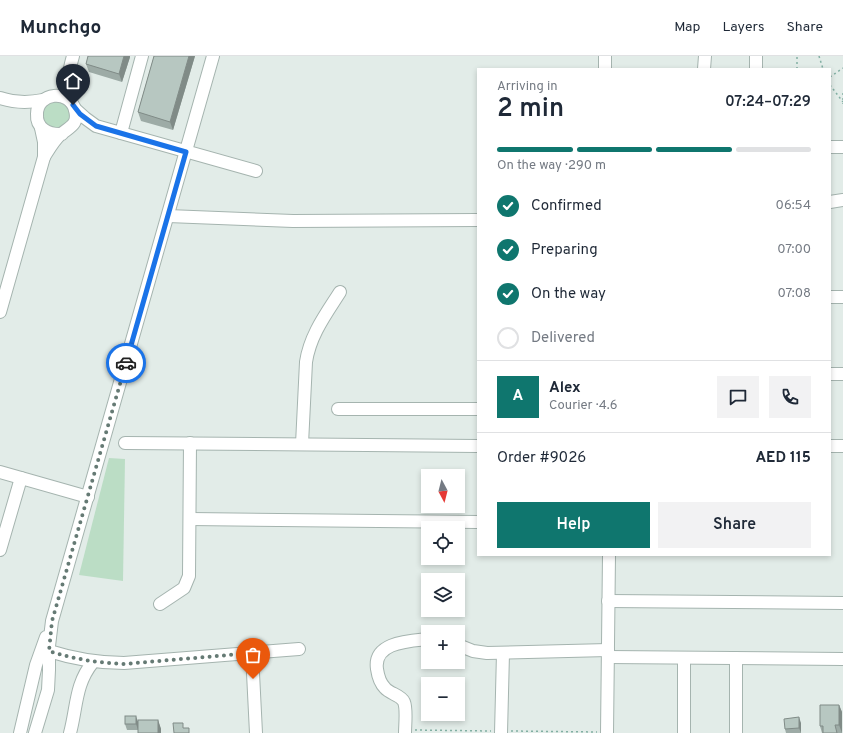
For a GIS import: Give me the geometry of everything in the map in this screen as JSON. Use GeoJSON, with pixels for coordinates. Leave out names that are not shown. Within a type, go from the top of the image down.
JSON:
{"type":"FeatureCollection","features":[{"type":"Feature","properties":{"kind":"street"},"geometry":{"type":"LineString","coordinates":[[44,157],[75,121],[73,105],[68,88],[68,74],[73,56]]}},
{"type":"Feature","properties":{"kind":"street"},"geometry":{"type":"LineString","coordinates":[[120,133],[142,56]]}},
{"type":"Feature","properties":{"kind":"street"},"geometry":{"type":"LineString","coordinates":[[20,733],[36,665],[52,621],[214,56]]}},
{"type":"Feature","properties":{"kind":"street"},"geometry":{"type":"LineString","coordinates":[[605,56],[605,68]]}},
{"type":"Feature","properties":{"kind":"street"},"geometry":{"type":"LineString","coordinates":[[704,68],[705,56]]}},
{"type":"Feature","properties":{"kind":"street"},"geometry":{"type":"LineString","coordinates":[[756,56],[756,68]]}},
{"type":"Feature","properties":{"kind":"street"},"geometry":{"type":"LineString","coordinates":[[0,312],[5,274],[44,157],[44,142],[36,112],[39,105],[48,98],[68,74]]}},
{"type":"Feature","properties":{"kind":"street"},"geometry":{"type":"LineString","coordinates":[[0,98],[15,102],[29,102],[62,96],[85,118],[96,126],[256,172]]}},
{"type":"Feature","properties":{"kind":"street"},"geometry":{"type":"LineString","coordinates":[[15,102],[51,134],[81,127],[96,126]]}},
{"type":"Feature","properties":{"kind":"street"},"geometry":{"type":"LineString","coordinates":[[831,147],[843,147]]}},
{"type":"Feature","properties":{"kind":"street"},"geometry":{"type":"LineString","coordinates":[[831,202],[843,200]]}},
{"type":"Feature","properties":{"kind":"street"},"geometry":{"type":"LineString","coordinates":[[168,216],[293,221],[477,220]]}},
{"type":"Feature","properties":{"kind":"street"},"geometry":{"type":"LineString","coordinates":[[302,444],[306,362],[309,349],[316,331],[340,292]]}},
{"type":"Feature","properties":{"kind":"street"},"geometry":{"type":"LineString","coordinates":[[831,297],[843,297]]}},
{"type":"Feature","properties":{"kind":"street"},"geometry":{"type":"LineString","coordinates":[[831,374],[843,374]]}},
{"type":"Feature","properties":{"kind":"street"},"geometry":{"type":"LineString","coordinates":[[338,409],[477,409]]}},
{"type":"Feature","properties":{"kind":"street"},"geometry":{"type":"LineString","coordinates":[[125,442],[477,446]]}},
{"type":"Feature","properties":{"kind":"street"},"geometry":{"type":"LineString","coordinates":[[160,604],[168,597],[181,591],[188,580],[190,443]]}},
{"type":"Feature","properties":{"kind":"street"},"geometry":{"type":"LineString","coordinates":[[831,446],[843,446]]}},
{"type":"Feature","properties":{"kind":"street"},"geometry":{"type":"LineString","coordinates":[[0,472],[88,497]]}},
{"type":"Feature","properties":{"kind":"street"},"geometry":{"type":"LineString","coordinates":[[0,550],[21,478]]}},
{"type":"Feature","properties":{"kind":"street"},"geometry":{"type":"LineString","coordinates":[[190,519],[477,522]]}},
{"type":"Feature","properties":{"kind":"street"},"geometry":{"type":"LineString","coordinates":[[607,733],[609,556]]}},
{"type":"Feature","properties":{"kind":"street"},"geometry":{"type":"LineString","coordinates":[[608,601],[843,603]]}},
{"type":"Feature","properties":{"kind":"street"},"geometry":{"type":"LineString","coordinates":[[35,733],[48,690],[49,651],[52,621]]}},
{"type":"Feature","properties":{"kind":"street"},"geometry":{"type":"LineString","coordinates":[[405,733],[404,702],[388,691],[382,684],[377,671],[377,659],[383,650],[392,645],[421,640]]}},
{"type":"Feature","properties":{"kind":"street"},"geometry":{"type":"LineString","coordinates":[[465,648],[480,652],[503,653],[608,654],[684,658],[843,659]]}},
{"type":"Feature","properties":{"kind":"street"},"geometry":{"type":"LineString","coordinates":[[49,651],[93,662],[139,663],[299,649]]}},
{"type":"Feature","properties":{"kind":"street"},"geometry":{"type":"LineString","coordinates":[[252,653],[256,733]]}},
{"type":"Feature","properties":{"kind":"street"},"geometry":{"type":"LineString","coordinates":[[501,733],[503,653]]}},
{"type":"Feature","properties":{"kind":"street"},"geometry":{"type":"LineString","coordinates":[[684,658],[684,733]]}},
{"type":"Feature","properties":{"kind":"street"},"geometry":{"type":"LineString","coordinates":[[736,658],[736,733]]}},
{"type":"Feature","properties":{"kind":"street"},"geometry":{"type":"LineString","coordinates":[[70,733],[74,720],[79,686],[86,671],[93,662]]}},
{"type":"Feature","properties":{"kind":"path"},"geometry":{"type":"LineString","coordinates":[[797,56],[797,68]]}},
{"type":"Feature","properties":{"kind":"path"},"geometry":{"type":"LineString","coordinates":[[819,56],[823,68]]}},
{"type":"Feature","properties":{"kind":"path"},"geometry":{"type":"LineString","coordinates":[[831,76],[843,68]]}},
{"type":"Feature","properties":{"kind":"path"},"geometry":{"type":"LineString","coordinates":[[831,85],[843,103]]}},
{"type":"Feature","properties":{"kind":"path"},"geometry":{"type":"LineString","coordinates":[[843,92],[843,103]]}},
{"type":"Feature","properties":{"kind":"green space"},"geometry":{"type":"Polygon","coordinates":[[[51,100],[63,101],[71,110],[70,122],[61,130],[44,125],[42,108],[51,100]]]}},
{"type":"Feature","properties":{"kind":"green space"},"geometry":{"type":"Polygon","coordinates":[[[109,458],[125,459],[123,581],[79,575],[109,458]]]}},
{"type":"Feature","properties":{"kind":"building"},"geometry":{"type":"Polygon","coordinates":[[[88,56],[124,56],[119,74],[86,64],[88,56]]]}},
{"type":"Feature","properties":{"kind":"building"},"geometry":{"type":"Polygon","coordinates":[[[154,56],[189,56],[170,122],[138,112],[154,56]]]}},
{"type":"Feature","properties":{"kind":"building"},"geometry":{"type":"Polygon","coordinates":[[[820,705],[839,705],[839,725],[835,725],[837,733],[823,733],[823,726],[820,726],[820,705]]]}},
{"type":"Feature","properties":{"kind":"building"},"geometry":{"type":"Polygon","coordinates":[[[125,716],[136,716],[136,724],[125,724],[125,716]]]}},
{"type":"Feature","properties":{"kind":"building"},"geometry":{"type":"Polygon","coordinates":[[[799,717],[799,728],[785,729],[784,719],[799,717]]]}},
{"type":"Feature","properties":{"kind":"building"},"geometry":{"type":"Polygon","coordinates":[[[138,720],[158,720],[158,733],[138,733],[138,720]]]}},
{"type":"Feature","properties":{"kind":"building"},"geometry":{"type":"Polygon","coordinates":[[[173,723],[183,723],[183,728],[189,728],[189,733],[174,733],[173,723]]]}},
{"type":"Feature","properties":{"kind":"way so far"},"geometry":{"type":"LineString","coordinates":[[126,363],[52,621],[49,638],[49,651],[63,656],[93,662],[124,664],[252,653],[253,679]]}},
{"type":"Feature","properties":{"kind":"route"},"geometry":{"type":"LineString","coordinates":[[73,105],[80,114],[96,126],[186,152],[126,363]]}}]}
